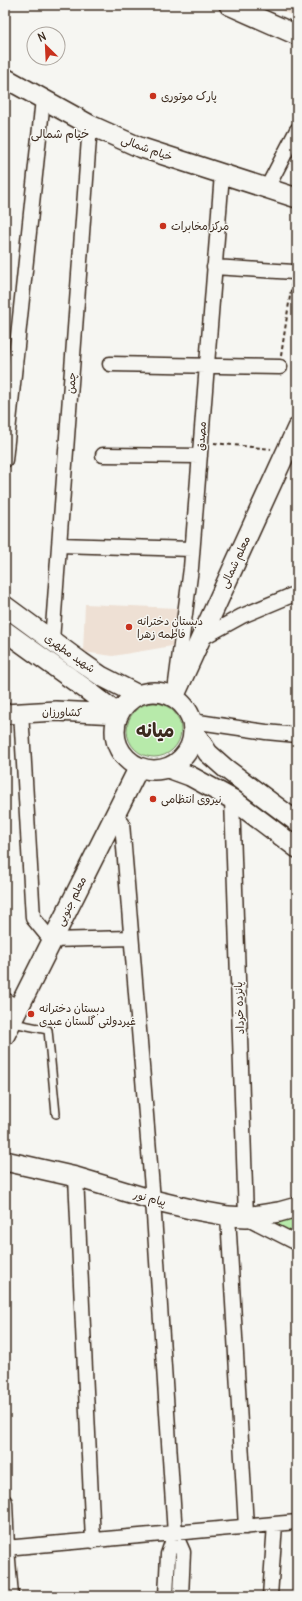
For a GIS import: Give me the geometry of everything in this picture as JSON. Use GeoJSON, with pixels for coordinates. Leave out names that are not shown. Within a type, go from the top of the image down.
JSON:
{"type":"FeatureCollection","features":[{"type":"Feature","properties":{"kind":"main road"},"geometry":{"type":"LineString","coordinates":[[229,5],[297,35]]}},
{"type":"Feature","properties":{"kind":"main road","name":"خیام شمالی"},"geometry":{"type":"LineString","coordinates":[[5,78],[90,125],[139,147],[297,198]]}},
{"type":"Feature","properties":{"kind":"main road","name":"معلم شمالی"},"geometry":{"type":"LineString","coordinates":[[174,697],[297,428]]}},
{"type":"Feature","properties":{"kind":"main road","name":"شهید مطهری"},"geometry":{"type":"LineString","coordinates":[[5,606],[101,676],[138,695]]}},
{"type":"Feature","properties":{"kind":"main road","name":"شهید مطهری"},"geometry":{"type":"LineString","coordinates":[[5,631],[118,714]]}},
{"type":"Feature","properties":{"kind":"main road"},"geometry":{"type":"LineString","coordinates":[[193,725],[192,742],[187,753],[179,761],[168,768],[158,770],[149,770],[128,761],[120,751],[115,739],[115,726],[118,714],[130,700],[138,695],[156,692],[174,697],[182,703],[188,712],[193,725],[208,753],[225,768],[297,822]]}},
{"type":"Feature","properties":{"kind":"main road","name":"کشاورزان"},"geometry":{"type":"LineString","coordinates":[[13,713],[56,711],[118,714]]}},
{"type":"Feature","properties":{"kind":"main road","name":"معلم جنوبی"},"geometry":{"type":"LineString","coordinates":[[10,1016],[52,940],[139,767]]}},
{"type":"Feature","properties":{"kind":"main road"},"geometry":{"type":"LineString","coordinates":[[168,768],[190,776],[232,799],[297,848]]}},
{"type":"Feature","properties":{"kind":"main road","name":"پیام نور"},"geometry":{"type":"LineString","coordinates":[[5,1161],[76,1177],[153,1200],[195,1210],[237,1216],[279,1212],[297,1207]]}},
{"type":"Feature","properties":{"kind":"street"},"geometry":{"type":"LineString","coordinates":[[5,460],[43,99]]}},
{"type":"Feature","properties":{"kind":"street","name":"چمن"},"geometry":{"type":"LineString","coordinates":[[52,641],[90,125]]}},
{"type":"Feature","properties":{"kind":"street"},"geometry":{"type":"LineString","coordinates":[[267,188],[297,130]]}},
{"type":"Feature","properties":{"kind":"street","name":"مصدق"},"geometry":{"type":"LineString","coordinates":[[174,697],[192,549],[222,174]]}},
{"type":"Feature","properties":{"kind":"street"},"geometry":{"type":"LineString","coordinates":[[214,267],[294,272]]}},
{"type":"Feature","properties":{"kind":"street"},"geometry":{"type":"LineString","coordinates":[[110,364],[206,367],[280,367]]}},
{"type":"Feature","properties":{"kind":"street"},"geometry":{"type":"LineString","coordinates":[[103,454],[200,456]]}},
{"type":"Feature","properties":{"kind":"street"},"geometry":{"type":"LineString","coordinates":[[59,544],[192,549]]}},
{"type":"Feature","properties":{"kind":"street"},"geometry":{"type":"LineString","coordinates":[[200,639],[242,616],[297,593]]}},
{"type":"Feature","properties":{"kind":"street"},"geometry":{"type":"LineString","coordinates":[[13,713],[33,918],[52,940],[130,938]]}},
{"type":"Feature","properties":{"kind":"street"},"geometry":{"type":"LineString","coordinates":[[193,725],[297,735]]}},
{"type":"Feature","properties":{"kind":"street","name":"پانزده خرداد"},"geometry":{"type":"LineString","coordinates":[[232,799],[237,1216],[246,1527]]}},
{"type":"Feature","properties":{"kind":"street"},"geometry":{"type":"LineString","coordinates":[[114,817],[122,823],[130,938],[153,1200],[175,1534],[183,1552],[181,1596]]}},
{"type":"Feature","properties":{"kind":"street"},"geometry":{"type":"LineString","coordinates":[[76,1177],[93,1541]]}},
{"type":"Feature","properties":{"kind":"street"},"geometry":{"type":"LineString","coordinates":[[237,1216],[297,1243]]}},
{"type":"Feature","properties":{"kind":"street"},"geometry":{"type":"LineString","coordinates":[[5,1502],[6,1548],[11,1596]]}},
{"type":"Feature","properties":{"kind":"street"},"geometry":{"type":"LineString","coordinates":[[6,1548],[297,1522]]}},
{"type":"Feature","properties":{"kind":"street"},"geometry":{"type":"LineString","coordinates":[[270,1596],[275,1524]]}},
{"type":"Feature","properties":{"kind":"street"},"geometry":{"type":"LineString","coordinates":[[163,1595],[168,1554],[175,1534]]}},
{"type":"Feature","properties":{"kind":"lane"},"geometry":{"type":"LineString","coordinates":[[10,1016],[48,1030],[56,1114]]}},
{"type":"Feature","properties":{"kind":"path"},"geometry":{"type":"LineString","coordinates":[[280,367],[294,272]]}},
{"type":"Feature","properties":{"kind":"path"},"geometry":{"type":"LineString","coordinates":[[201,442],[286,451]]}},
{"type":"Feature","properties":{"kind":"shaded area"},"geometry":{"type":"Polygon","coordinates":[[[270,5],[297,5],[297,18],[270,5]]]}},
{"type":"Feature","properties":{"kind":"shaded area","name":"دبستان دخترانه فاطمه زهرا"},"geometry":{"type":"Polygon","coordinates":[[[85,604],[177,608],[172,646],[113,656],[83,652],[85,604]]]}},
{"type":"Feature","properties":{"kind":"green space"},"geometry":{"type":"Polygon","coordinates":[[[149,703],[159,703],[169,707],[177,715],[181,725],[181,735],[177,745],[169,753],[159,757],[149,757],[139,753],[131,745],[127,735],[127,725],[131,715],[139,707],[149,703]]]}},
{"type":"Feature","properties":{"kind":"green space"},"geometry":{"type":"Polygon","coordinates":[[[297,1211],[297,1239],[258,1219],[297,1211]]]}},
{"type":"Feature","properties":{"kind":"place","name":"پارک موتوری"},"geometry":{"type":"Point","coordinates":[153,96]}},
{"type":"Feature","properties":{"kind":"place","name":"مرکز مخابرات"},"geometry":{"type":"Point","coordinates":[163,226]}},
{"type":"Feature","properties":{"kind":"place","name":"دبستان دخترانه فاطمه زهرا"},"geometry":{"type":"Point","coordinates":[129,627]}},
{"type":"Feature","properties":{"kind":"place","name":"نیروی انتظامی"},"geometry":{"type":"Point","coordinates":[153,799]}},
{"type":"Feature","properties":{"kind":"place","name":"دبستان دخترانه غیردولتی گلستان عبدی"},"geometry":{"type":"Point","coordinates":[31,1014]}},
{"type":"Feature","properties":{"kind":"district","name":"خیام شمالی"},"geometry":{"type":"Point","coordinates":[60,134]}},
{"type":"Feature","properties":{"kind":"district","name":"میانه"},"geometry":{"type":"Point","coordinates":[155,730]}}]}
